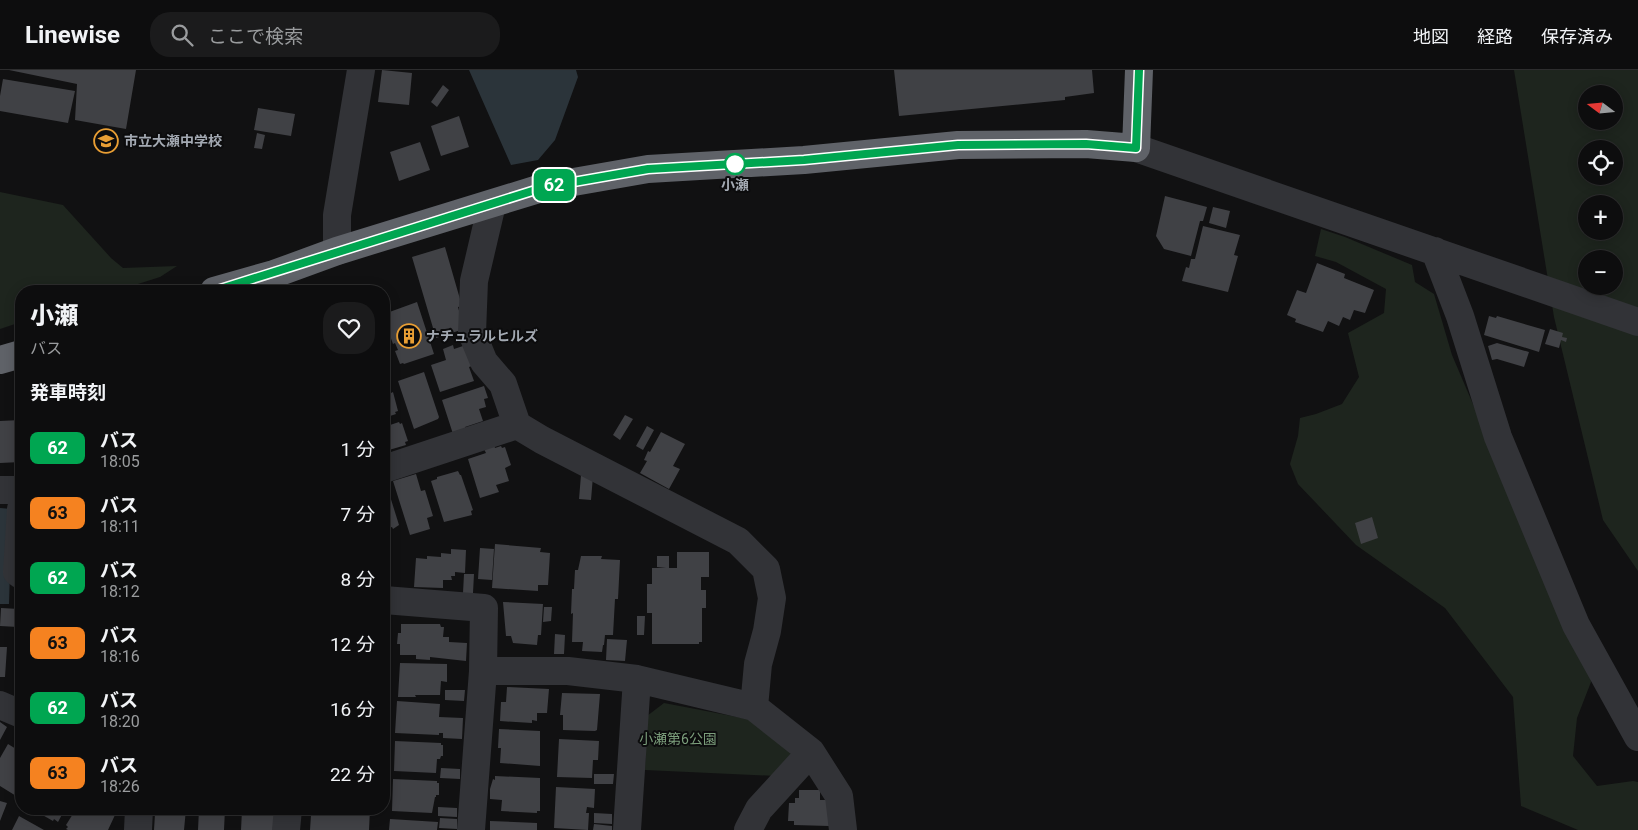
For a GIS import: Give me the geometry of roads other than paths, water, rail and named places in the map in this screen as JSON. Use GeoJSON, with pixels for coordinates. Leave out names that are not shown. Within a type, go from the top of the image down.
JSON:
{"type":"FeatureCollection","features":[{"type":"Feature","properties":{"kind":"highway"},"geometry":{"type":"LineString","coordinates":[[256,285],[277,282],[337,251],[545,187],[648,169],[804,160],[958,145],[1086,144],[1136,148],[1139,70]]}},
{"type":"Feature","properties":{"kind":"highway"},"geometry":{"type":"LineString","coordinates":[[0,360],[15,356]]}},
{"type":"Feature","properties":{"kind":"street"},"geometry":{"type":"LineString","coordinates":[[337,251],[337,215],[361,70]]}},
{"type":"Feature","properties":{"kind":"street"},"geometry":{"type":"LineString","coordinates":[[1136,148],[1638,322]]}},
{"type":"Feature","properties":{"kind":"street"},"geometry":{"type":"LineString","coordinates":[[492,204],[474,281],[472,333],[484,362],[503,384],[517,425],[542,440],[738,541],[766,569],[772,598],[767,632],[758,664],[754,707]]}},
{"type":"Feature","properties":{"kind":"street"},"geometry":{"type":"LineString","coordinates":[[1435,252],[1460,316],[1498,437],[1576,625],[1638,737]]}},
{"type":"Feature","properties":{"kind":"street"},"geometry":{"type":"LineString","coordinates":[[390,467],[517,425]]}},
{"type":"Feature","properties":{"kind":"street"},"geometry":{"type":"LineString","coordinates":[[0,490],[15,490]]}},
{"type":"Feature","properties":{"kind":"street"},"geometry":{"type":"LineString","coordinates":[[390,600],[484,608],[483,671],[471,830]]}},
{"type":"Feature","properties":{"kind":"street"},"geometry":{"type":"LineString","coordinates":[[483,671],[568,672],[637,679],[754,707],[812,752],[839,796],[843,830]]}},
{"type":"Feature","properties":{"kind":"street"},"geometry":{"type":"LineString","coordinates":[[627,830],[637,679]]}},
{"type":"Feature","properties":{"kind":"street"},"geometry":{"type":"LineString","coordinates":[[0,706],[15,712]]}},
{"type":"Feature","properties":{"kind":"street"},"geometry":{"type":"LineString","coordinates":[[748,830],[759,809],[812,752]]}},
{"type":"Feature","properties":{"kind":"street"},"geometry":{"type":"LineString","coordinates":[[138,830],[139,815]]}},
{"type":"Feature","properties":{"kind":"street"},"geometry":{"type":"LineString","coordinates":[[286,830],[287,815]]}},
{"type":"Feature","properties":{"kind":"place","name":"市立大瀬中学校"},"geometry":{"type":"Point","coordinates":[106,141]}},
{"type":"Feature","properties":{"kind":"place","name":"小瀬"},"geometry":{"type":"Point","coordinates":[735,164]}},
{"type":"Feature","properties":{"kind":"place","name":"ナチュラルヒルズ"},"geometry":{"type":"Point","coordinates":[409,336]}},
{"type":"Feature","properties":{"kind":"park label","name":"小瀬第6公園"},"geometry":{"type":"Point","coordinates":[678,739]}}]}
